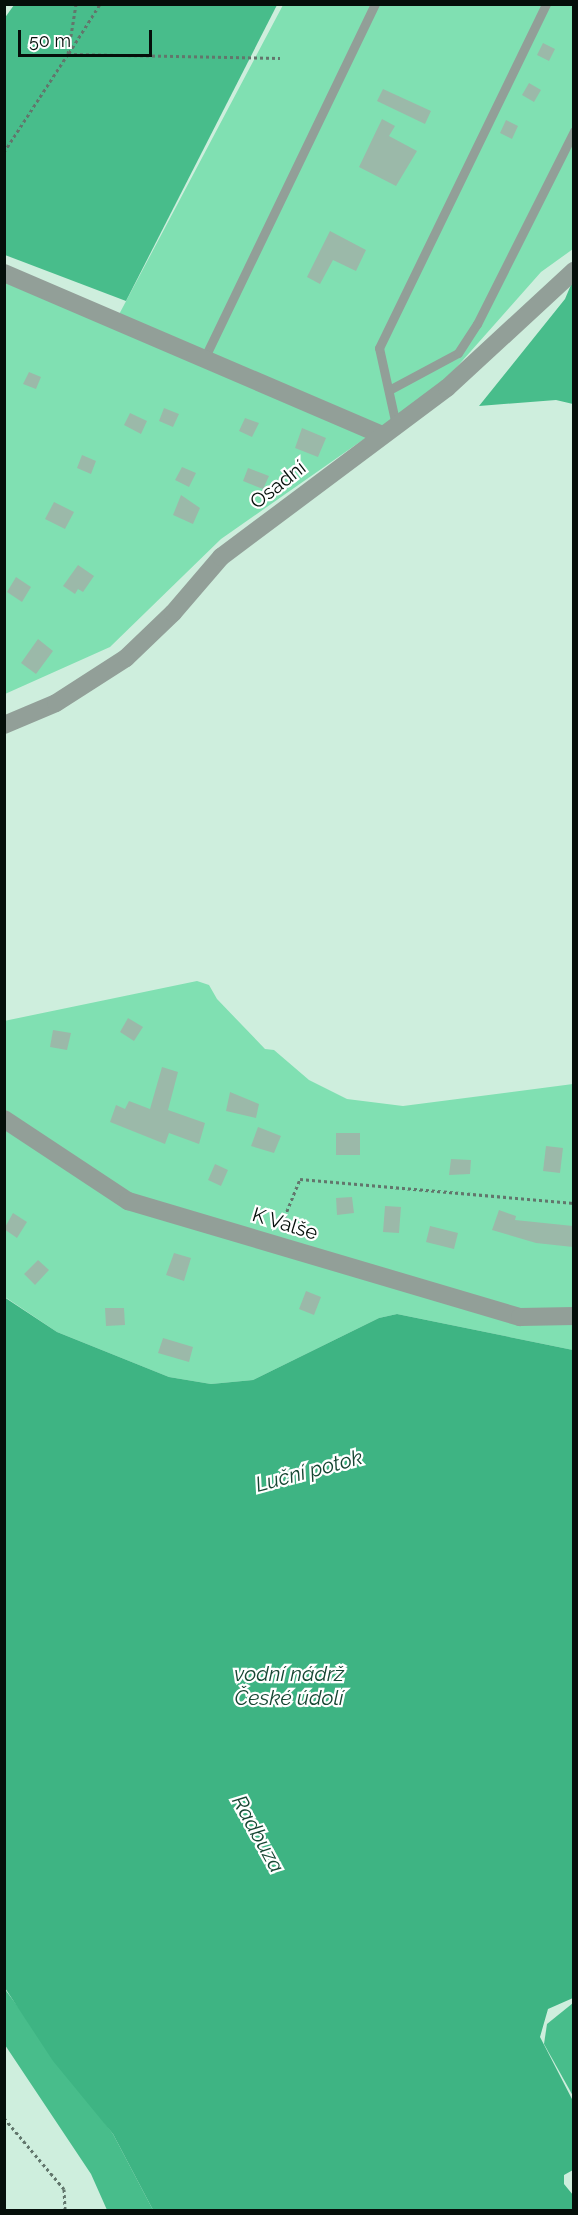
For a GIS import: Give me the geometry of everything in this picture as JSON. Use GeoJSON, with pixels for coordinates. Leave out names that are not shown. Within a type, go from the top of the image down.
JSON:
{"type":"FeatureCollection","features":[{"type":"Feature","properties":{"kind":"street","name":"Osadní"},"geometry":{"type":"LineString","coordinates":[[4,725],[56,703],[126,657],[174,613],[221,557],[380,434],[447,388],[573,271]]}},
{"type":"Feature","properties":{"kind":"street"},"geometry":{"type":"LineString","coordinates":[[4,273],[380,434]]}},
{"type":"Feature","properties":{"kind":"street","name":"K Valše"},"geometry":{"type":"LineString","coordinates":[[4,1119],[128,1201],[520,1317],[573,1316]]}},
{"type":"Feature","properties":{"kind":"lane"},"geometry":{"type":"LineString","coordinates":[[204,359],[375,4]]}},
{"type":"Feature","properties":{"kind":"lane"},"geometry":{"type":"LineString","coordinates":[[396,425],[380,348],[546,4]]}},
{"type":"Feature","properties":{"kind":"lane"},"geometry":{"type":"LineString","coordinates":[[389,390],[458,353],[477,324],[573,131]]}},
{"type":"Feature","properties":{"kind":"path"},"geometry":{"type":"LineString","coordinates":[[68,54],[76,4]]}},
{"type":"Feature","properties":{"kind":"path"},"geometry":{"type":"LineString","coordinates":[[4,152],[100,4]]}},
{"type":"Feature","properties":{"kind":"path"},"geometry":{"type":"LineString","coordinates":[[68,54],[280,58]]}},
{"type":"Feature","properties":{"kind":"path"},"geometry":{"type":"LineString","coordinates":[[273,1244],[300,1179],[573,1203]]}},
{"type":"Feature","properties":{"kind":"path"},"geometry":{"type":"LineString","coordinates":[[4,2118],[63,2189],[65,2211]]}},
{"type":"Feature","properties":{"kind":"shaded area"},"geometry":{"type":"Polygon","coordinates":[[[14,5],[277,5],[126,301],[5,255],[4,19],[14,5]]]}},
{"type":"Feature","properties":{"kind":"shaded area"},"geometry":{"type":"Polygon","coordinates":[[[283,5],[573,5],[573,249],[541,272],[440,386],[221,539],[110,647],[5,694],[4,265],[115,322],[283,5]]]}},
{"type":"Feature","properties":{"kind":"shaded area"},"geometry":{"type":"Polygon","coordinates":[[[573,280],[573,404],[556,400],[479,406],[565,299],[573,280]]]}},
{"type":"Feature","properties":{"kind":"shaded area"},"geometry":{"type":"Polygon","coordinates":[[[197,981],[209,985],[217,999],[265,1049],[274,1050],[309,1080],[347,1099],[403,1106],[573,1084],[573,1350],[397,1314],[379,1318],[253,1380],[211,1384],[169,1377],[57,1332],[5,1297],[4,1021],[197,981]]]}},
{"type":"Feature","properties":{"kind":"shaded area"},"geometry":{"type":"Polygon","coordinates":[[[4,1988],[113,2134],[153,2210],[107,2210],[91,2174],[5,2045],[4,1988]]]}},
{"type":"Feature","properties":{"kind":"shaded area"},"geometry":{"type":"Polygon","coordinates":[[[573,2003],[573,2096],[544,2044],[547,2024],[573,2003]]]}},
{"type":"Feature","properties":{"kind":"water","name":"vodní nádrž České údolí"},"geometry":{"type":"Polygon","coordinates":[[[4,1297],[57,1332],[169,1377],[211,1384],[253,1380],[379,1318],[397,1314],[573,1350],[573,1998],[548,2009],[540,2037],[573,2101],[573,2170],[564,2175],[564,2184],[573,2195],[573,2210],[153,2210],[113,2134],[53,2061],[5,1988],[4,1297]]]}},
{"type":"Feature","properties":{"kind":"building"},"geometry":{"type":"Polygon","coordinates":[[[543,43],[555,49],[549,61],[537,55],[543,43]]]}},
{"type":"Feature","properties":{"kind":"building"},"geometry":{"type":"Polygon","coordinates":[[[529,83],[541,90],[534,102],[522,95],[529,83]]]}},
{"type":"Feature","properties":{"kind":"building"},"geometry":{"type":"Polygon","coordinates":[[[383,89],[431,111],[425,124],[377,101],[383,89]]]}},
{"type":"Feature","properties":{"kind":"building"},"geometry":{"type":"Polygon","coordinates":[[[382,119],[395,126],[389,136],[417,151],[396,186],[359,167],[382,119]]]}},
{"type":"Feature","properties":{"kind":"building"},"geometry":{"type":"Polygon","coordinates":[[[506,120],[518,126],[512,139],[500,133],[506,120]]]}},
{"type":"Feature","properties":{"kind":"building"},"geometry":{"type":"Polygon","coordinates":[[[330,231],[366,250],[356,271],[333,260],[320,284],[307,277],[330,231]]]}},
{"type":"Feature","properties":{"kind":"building"},"geometry":{"type":"Polygon","coordinates":[[[29,372],[41,377],[36,389],[23,384],[29,372]]]}},
{"type":"Feature","properties":{"kind":"building"},"geometry":{"type":"Polygon","coordinates":[[[164,408],[179,414],[173,427],[159,421],[164,408]]]}},
{"type":"Feature","properties":{"kind":"building"},"geometry":{"type":"Polygon","coordinates":[[[130,413],[147,421],[141,434],[124,425],[130,413]]]}},
{"type":"Feature","properties":{"kind":"building"},"geometry":{"type":"Polygon","coordinates":[[[245,418],[259,423],[252,437],[239,431],[245,418]]]}},
{"type":"Feature","properties":{"kind":"building"},"geometry":{"type":"Polygon","coordinates":[[[302,428],[326,438],[318,457],[295,448],[302,428]]]}},
{"type":"Feature","properties":{"kind":"building"},"geometry":{"type":"Polygon","coordinates":[[[82,455],[96,461],[91,474],[77,468],[82,455]]]}},
{"type":"Feature","properties":{"kind":"building"},"geometry":{"type":"Polygon","coordinates":[[[182,467],[196,473],[189,487],[175,480],[182,467]]]}},
{"type":"Feature","properties":{"kind":"building"},"geometry":{"type":"Polygon","coordinates":[[[248,468],[269,476],[263,489],[243,481],[248,468]]]}},
{"type":"Feature","properties":{"kind":"building"},"geometry":{"type":"Polygon","coordinates":[[[181,495],[200,508],[193,524],[173,515],[181,495]]]}},
{"type":"Feature","properties":{"kind":"building"},"geometry":{"type":"Polygon","coordinates":[[[54,502],[74,512],[65,529],[45,519],[54,502]]]}},
{"type":"Feature","properties":{"kind":"building"},"geometry":{"type":"Polygon","coordinates":[[[78,565],[94,576],[83,592],[78,589],[75,594],[63,586],[78,565]]]}},
{"type":"Feature","properties":{"kind":"building"},"geometry":{"type":"Polygon","coordinates":[[[16,577],[31,587],[22,602],[7,592],[16,577]]]}},
{"type":"Feature","properties":{"kind":"building"},"geometry":{"type":"Polygon","coordinates":[[[38,639],[53,651],[36,674],[21,663],[38,639]]]}},
{"type":"Feature","properties":{"kind":"building"},"geometry":{"type":"Polygon","coordinates":[[[128,1018],[143,1027],[134,1041],[120,1032],[128,1018]]]}},
{"type":"Feature","properties":{"kind":"building"},"geometry":{"type":"Polygon","coordinates":[[[53,1030],[71,1033],[67,1050],[50,1047],[53,1030]]]}},
{"type":"Feature","properties":{"kind":"building"},"geometry":{"type":"Polygon","coordinates":[[[162,1067],[178,1072],[168,1110],[205,1123],[199,1144],[169,1133],[165,1144],[110,1122],[116,1105],[125,1109],[129,1101],[150,1109],[162,1067]]]}},
{"type":"Feature","properties":{"kind":"building"},"geometry":{"type":"Polygon","coordinates":[[[230,1092],[259,1104],[256,1118],[226,1111],[230,1092]]]}},
{"type":"Feature","properties":{"kind":"building"},"geometry":{"type":"Polygon","coordinates":[[[258,1127],[281,1136],[274,1153],[251,1146],[258,1127]]]}},
{"type":"Feature","properties":{"kind":"building"},"geometry":{"type":"Polygon","coordinates":[[[336,1133],[360,1133],[360,1155],[336,1155],[336,1133]]]}},
{"type":"Feature","properties":{"kind":"building"},"geometry":{"type":"Polygon","coordinates":[[[546,1146],[563,1148],[560,1173],[543,1171],[546,1146]]]}},
{"type":"Feature","properties":{"kind":"building"},"geometry":{"type":"Polygon","coordinates":[[[451,1159],[471,1160],[470,1174],[449,1175],[451,1159]]]}},
{"type":"Feature","properties":{"kind":"building"},"geometry":{"type":"Polygon","coordinates":[[[215,1164],[228,1170],[221,1186],[208,1180],[215,1164]]]}},
{"type":"Feature","properties":{"kind":"building"},"geometry":{"type":"Polygon","coordinates":[[[352,1197],[354,1213],[337,1215],[336,1198],[352,1197]]]}},
{"type":"Feature","properties":{"kind":"building"},"geometry":{"type":"Polygon","coordinates":[[[385,1206],[401,1207],[399,1233],[383,1232],[385,1206]]]}},
{"type":"Feature","properties":{"kind":"building"},"geometry":{"type":"Polygon","coordinates":[[[499,1210],[516,1216],[515,1220],[573,1226],[573,1247],[536,1243],[492,1230],[499,1210]]]}},
{"type":"Feature","properties":{"kind":"building"},"geometry":{"type":"Polygon","coordinates":[[[13,1213],[27,1222],[17,1238],[4,1229],[13,1213]]]}},
{"type":"Feature","properties":{"kind":"building"},"geometry":{"type":"Polygon","coordinates":[[[430,1226],[458,1233],[454,1249],[426,1242],[430,1226]]]}},
{"type":"Feature","properties":{"kind":"building"},"geometry":{"type":"Polygon","coordinates":[[[174,1253],[191,1258],[184,1281],[166,1275],[174,1253]]]}},
{"type":"Feature","properties":{"kind":"building"},"geometry":{"type":"Polygon","coordinates":[[[38,1260],[49,1270],[35,1285],[24,1274],[38,1260]]]}},
{"type":"Feature","properties":{"kind":"building"},"geometry":{"type":"Polygon","coordinates":[[[306,1291],[321,1297],[314,1315],[299,1309],[306,1291]]]}},
{"type":"Feature","properties":{"kind":"building"},"geometry":{"type":"Polygon","coordinates":[[[105,1308],[124,1308],[125,1325],[106,1326],[105,1308]]]}},
{"type":"Feature","properties":{"kind":"building"},"geometry":{"type":"Polygon","coordinates":[[[163,1338],[193,1347],[189,1362],[158,1353],[163,1338]]]}},
{"type":"Feature","properties":{"kind":"water label","name":"Luční potok"},"geometry":{"type":"Point","coordinates":[309,1471]}},
{"type":"Feature","properties":{"kind":"water label","name":"Radbuza"},"geometry":{"type":"Point","coordinates":[258,1834]}}]}
